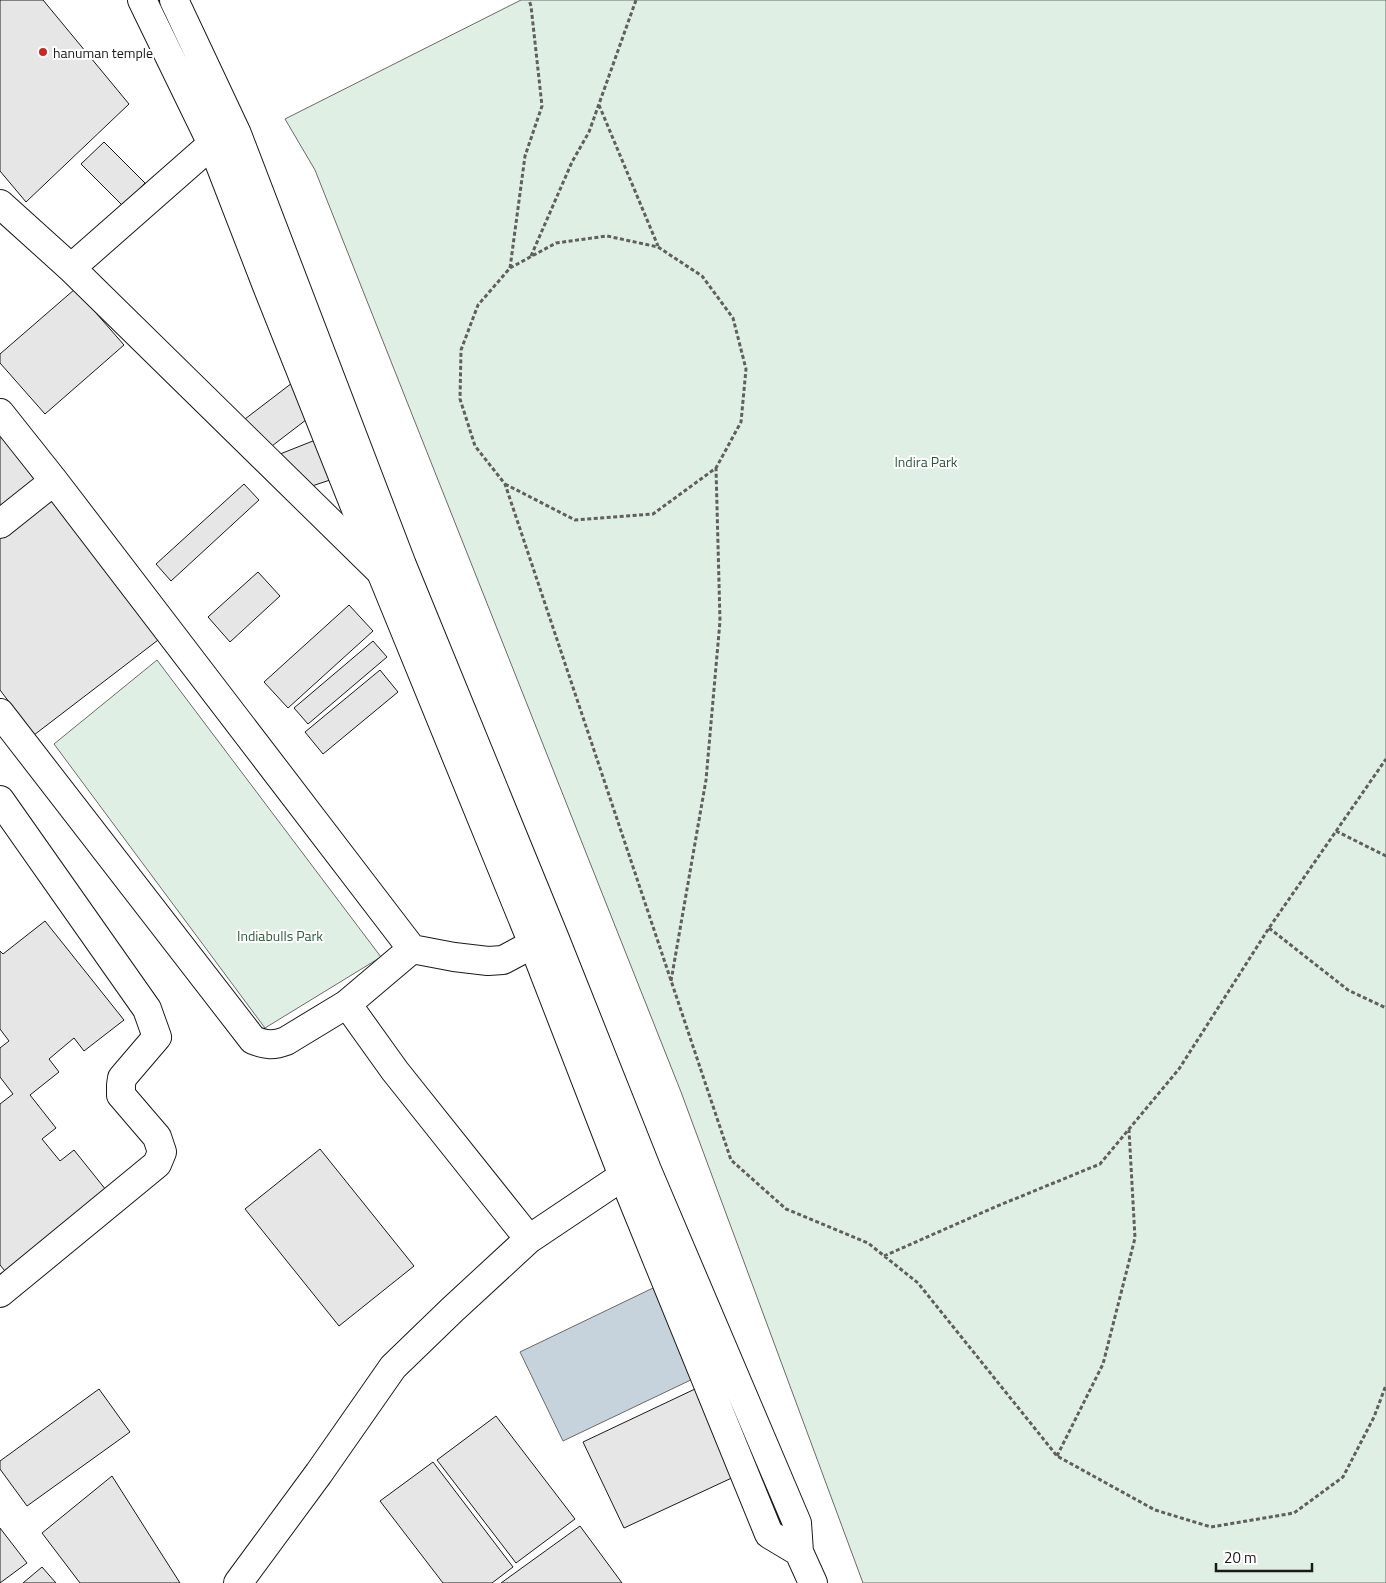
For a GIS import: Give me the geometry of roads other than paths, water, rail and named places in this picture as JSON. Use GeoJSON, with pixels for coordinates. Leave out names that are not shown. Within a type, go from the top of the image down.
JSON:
{"type":"FeatureCollection","features":[{"type":"Feature","properties":{"kind":"street"},"geometry":{"type":"LineString","coordinates":[[142,0],[212,144],[271,296],[555,939],[635,1173],[769,1534],[799,1552],[812,1583]]}},
{"type":"Feature","properties":{"kind":"street"},"geometry":{"type":"LineString","coordinates":[[174,0],[238,134],[392,568],[533,944],[635,1173]]}},
{"type":"Feature","properties":{"kind":"street"},"geometry":{"type":"LineString","coordinates":[[71,268],[212,144]]}},
{"type":"Feature","properties":{"kind":"street"},"geometry":{"type":"LineString","coordinates":[[0,204],[392,568]]}},
{"type":"Feature","properties":{"kind":"street"},"geometry":{"type":"LineString","coordinates":[[0,413],[412,949],[488,961],[503,960],[533,944]]}},
{"type":"Feature","properties":{"kind":"street"},"geometry":{"type":"LineString","coordinates":[[0,524],[54,481]]}},
{"type":"Feature","properties":{"kind":"street"},"geometry":{"type":"LineString","coordinates":[[0,713],[253,1040],[275,1045],[286,1041],[348,1004],[412,949]]}},
{"type":"Feature","properties":{"kind":"street"},"geometry":{"type":"LineString","coordinates":[[0,1293],[157,1164],[162,1152],[157,1137],[121,1095],[122,1078],[158,1037],[147,1008],[3,811]]}},
{"type":"Feature","properties":{"kind":"street"},"geometry":{"type":"LineString","coordinates":[[348,1004],[395,1071],[529,1239]]}},
{"type":"Feature","properties":{"kind":"street"},"geometry":{"type":"LineString","coordinates":[[238,1583],[319,1473],[393,1367],[529,1239],[635,1173]]}},
{"type":"Feature","properties":{"kind":"place","name":"hanuman temple"},"geometry":{"type":"Point","coordinates":[43,52]}},
{"type":"Feature","properties":{"kind":"park label","name":"Indira Park"},"geometry":{"type":"Point","coordinates":[926,461]}},
{"type":"Feature","properties":{"kind":"park label","name":"Indiabulls Park"},"geometry":{"type":"Point","coordinates":[280,935]}}]}
